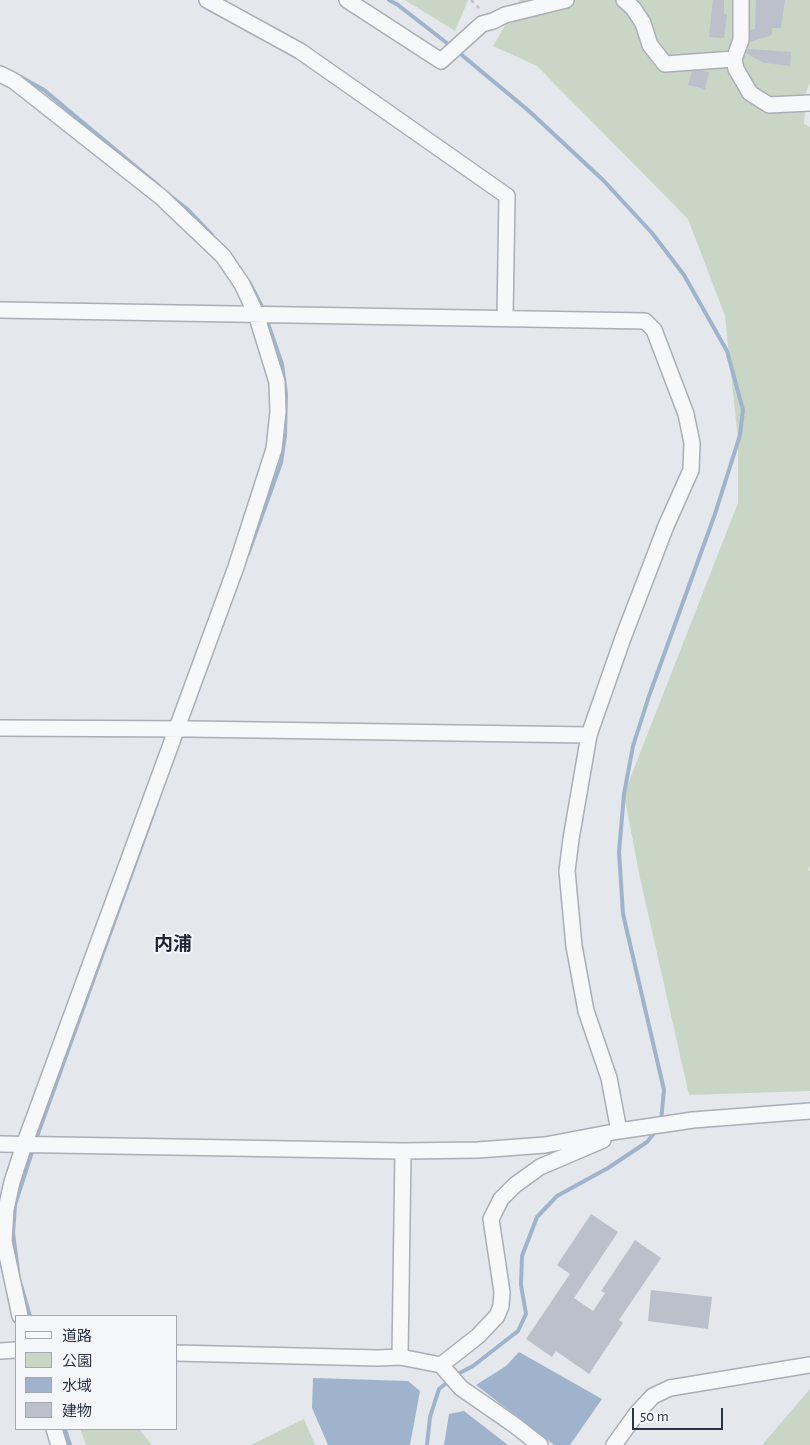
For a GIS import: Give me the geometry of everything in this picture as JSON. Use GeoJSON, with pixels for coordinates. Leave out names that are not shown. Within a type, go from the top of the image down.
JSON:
{"type":"FeatureCollection","features":[{"type":"Feature","properties":{"kind":"street"},"geometry":{"type":"LineString","coordinates":[[207,0],[300,51],[507,196],[505,318]]}},
{"type":"Feature","properties":{"kind":"street"},"geometry":{"type":"LineString","coordinates":[[346,0],[441,61],[482,24],[505,15],[566,0]]}},
{"type":"Feature","properties":{"kind":"street"},"geometry":{"type":"LineString","coordinates":[[624,0],[633,8],[643,23],[650,45],[665,64],[734,59]]}},
{"type":"Feature","properties":{"kind":"street"},"geometry":{"type":"LineString","coordinates":[[741,0],[741,40],[734,59],[736,69],[750,93],[769,104],[810,103]]}},
{"type":"Feature","properties":{"kind":"street"},"geometry":{"type":"LineString","coordinates":[[0,74],[29,93],[161,197],[222,256],[242,284],[256,314],[277,382],[278,412],[274,449],[236,567],[24,1145],[6,1209],[4,1240],[20,1315]]}},
{"type":"Feature","properties":{"kind":"street"},"geometry":{"type":"LineString","coordinates":[[0,310],[273,313],[645,321],[654,330],[661,344],[686,414],[692,443],[691,470],[663,534],[623,638],[589,735],[568,863],[570,913],[574,946],[586,1011],[609,1078],[620,1130]]}},
{"type":"Feature","properties":{"kind":"street"},"geometry":{"type":"LineString","coordinates":[[0,728],[589,735]]}},
{"type":"Feature","properties":{"kind":"street"},"geometry":{"type":"LineString","coordinates":[[0,1144],[403,1151],[478,1150],[545,1144],[620,1130],[693,1120],[810,1111]]}},
{"type":"Feature","properties":{"kind":"street"},"geometry":{"type":"LineString","coordinates":[[441,1365],[478,1336],[497,1316],[501,1306],[502,1284],[491,1220],[501,1199],[514,1185],[540,1167],[603,1140],[620,1130]]}},
{"type":"Feature","properties":{"kind":"street"},"geometry":{"type":"LineString","coordinates":[[400,1357],[403,1151]]}},
{"type":"Feature","properties":{"kind":"street"},"geometry":{"type":"LineString","coordinates":[[0,1352],[15,1350]]}},
{"type":"Feature","properties":{"kind":"street"},"geometry":{"type":"LineString","coordinates":[[178,1353],[400,1357],[441,1365],[461,1388],[540,1445]]}},
{"type":"Feature","properties":{"kind":"street"},"geometry":{"type":"LineString","coordinates":[[614,1445],[637,1413],[653,1396],[670,1388],[810,1365]]}},
{"type":"Feature","properties":{"kind":"street"},"geometry":{"type":"LineString","coordinates":[[54,1430],[59,1445]]}},
{"type":"Feature","properties":{"kind":"green space"},"geometry":{"type":"Polygon","coordinates":[[[405,0],[468,0],[455,31],[405,0]]]}},
{"type":"Feature","properties":{"kind":"green space"},"geometry":{"type":"Polygon","coordinates":[[[520,0],[810,0],[810,83],[806,92],[804,124],[810,127],[810,866],[808,870],[810,871],[810,1091],[689,1095],[640,878],[624,794],[738,503],[738,440],[725,316],[688,219],[537,66],[493,46],[520,0]]]}},
{"type":"Feature","properties":{"kind":"green space"},"geometry":{"type":"Polygon","coordinates":[[[810,1389],[810,1445],[762,1445],[810,1389]]]}},
{"type":"Feature","properties":{"kind":"green space"},"geometry":{"type":"Polygon","coordinates":[[[304,1419],[315,1445],[251,1445],[304,1419]]]}},
{"type":"Feature","properties":{"kind":"green space"},"geometry":{"type":"Polygon","coordinates":[[[80,1430],[140,1430],[152,1445],[86,1445],[80,1430]]]}},
{"type":"Feature","properties":{"kind":"water"},"geometry":{"type":"Polygon","coordinates":[[[519,1352],[602,1399],[570,1445],[554,1445],[476,1385],[506,1366],[519,1352]]]}},
{"type":"Feature","properties":{"kind":"water"},"geometry":{"type":"Polygon","coordinates":[[[313,1378],[408,1381],[420,1391],[410,1445],[328,1445],[312,1408],[313,1378]]]}},
{"type":"Feature","properties":{"kind":"water"},"geometry":{"type":"Polygon","coordinates":[[[464,1411],[508,1445],[444,1445],[449,1414],[464,1411]]]}},
{"type":"Feature","properties":{"kind":"building"},"geometry":{"type":"Polygon","coordinates":[[[713,0],[724,0],[724,14],[727,14],[724,38],[709,37],[713,0]]]}},
{"type":"Feature","properties":{"kind":"building"},"geometry":{"type":"Polygon","coordinates":[[[756,0],[785,0],[781,28],[772,28],[772,35],[750,42],[750,30],[755,29],[756,0]]]}},
{"type":"Feature","properties":{"kind":"building"},"geometry":{"type":"Polygon","coordinates":[[[748,49],[791,52],[790,66],[764,63],[746,53],[748,49]]]}},
{"type":"Feature","properties":{"kind":"building"},"geometry":{"type":"Polygon","coordinates":[[[692,71],[709,72],[705,89],[688,85],[692,71]]]}},
{"type":"Feature","properties":{"kind":"building"},"geometry":{"type":"Polygon","coordinates":[[[591,1214],[618,1232],[574,1298],[593,1311],[605,1293],[601,1291],[635,1240],[661,1258],[619,1320],[623,1323],[589,1374],[556,1351],[552,1357],[526,1339],[570,1274],[557,1265],[591,1214]]]}},
{"type":"Feature","properties":{"kind":"building"},"geometry":{"type":"Polygon","coordinates":[[[651,1290],[712,1297],[708,1329],[648,1321],[651,1290]]]}},
{"type":"Feature","properties":{"kind":"waterway"},"geometry":{"type":"LineString","coordinates":[[389,0],[452,47]]}},
{"type":"Feature","properties":{"kind":"waterway"},"geometry":{"type":"LineString","coordinates":[[457,51],[529,111],[603,180],[652,233],[684,275],[727,351],[743,410],[740,435],[715,514],[649,696],[633,746],[624,794],[619,852],[623,914],[664,1090],[661,1121]]}},
{"type":"Feature","properties":{"kind":"waterway"},"geometry":{"type":"LineString","coordinates":[[19,76],[44,90],[159,186]]}},
{"type":"Feature","properties":{"kind":"waterway"},"geometry":{"type":"LineString","coordinates":[[168,194],[187,209],[212,235]]}},
{"type":"Feature","properties":{"kind":"waterway"},"geometry":{"type":"LineString","coordinates":[[249,282],[264,311]]}},
{"type":"Feature","properties":{"kind":"waterway"},"geometry":{"type":"LineString","coordinates":[[248,554],[281,463],[285,436],[286,394],[282,364],[266,318]]}},
{"type":"Feature","properties":{"kind":"waterway"},"geometry":{"type":"LineString","coordinates":[[35,1142],[157,803]]}},
{"type":"Feature","properties":{"kind":"waterway"},"geometry":{"type":"LineString","coordinates":[[454,1376],[473,1366],[518,1331],[526,1314],[521,1285],[522,1256],[537,1217],[557,1196],[608,1168],[647,1142],[656,1131]]}},
{"type":"Feature","properties":{"kind":"waterway"},"geometry":{"type":"LineString","coordinates":[[18,1271],[13,1233],[15,1205],[33,1149]]}},
{"type":"Feature","properties":{"kind":"waterway"},"geometry":{"type":"LineString","coordinates":[[21,1285],[30,1315]]}},
{"type":"Feature","properties":{"kind":"waterway"},"geometry":{"type":"LineString","coordinates":[[427,1445],[430,1417],[439,1389],[449,1381]]}},
{"type":"Feature","properties":{"kind":"waterway"},"geometry":{"type":"LineString","coordinates":[[65,1430],[70,1445]]}},
{"type":"Feature","properties":{"kind":"district","name":"内浦"},"geometry":{"type":"Point","coordinates":[173,944]}}]}
